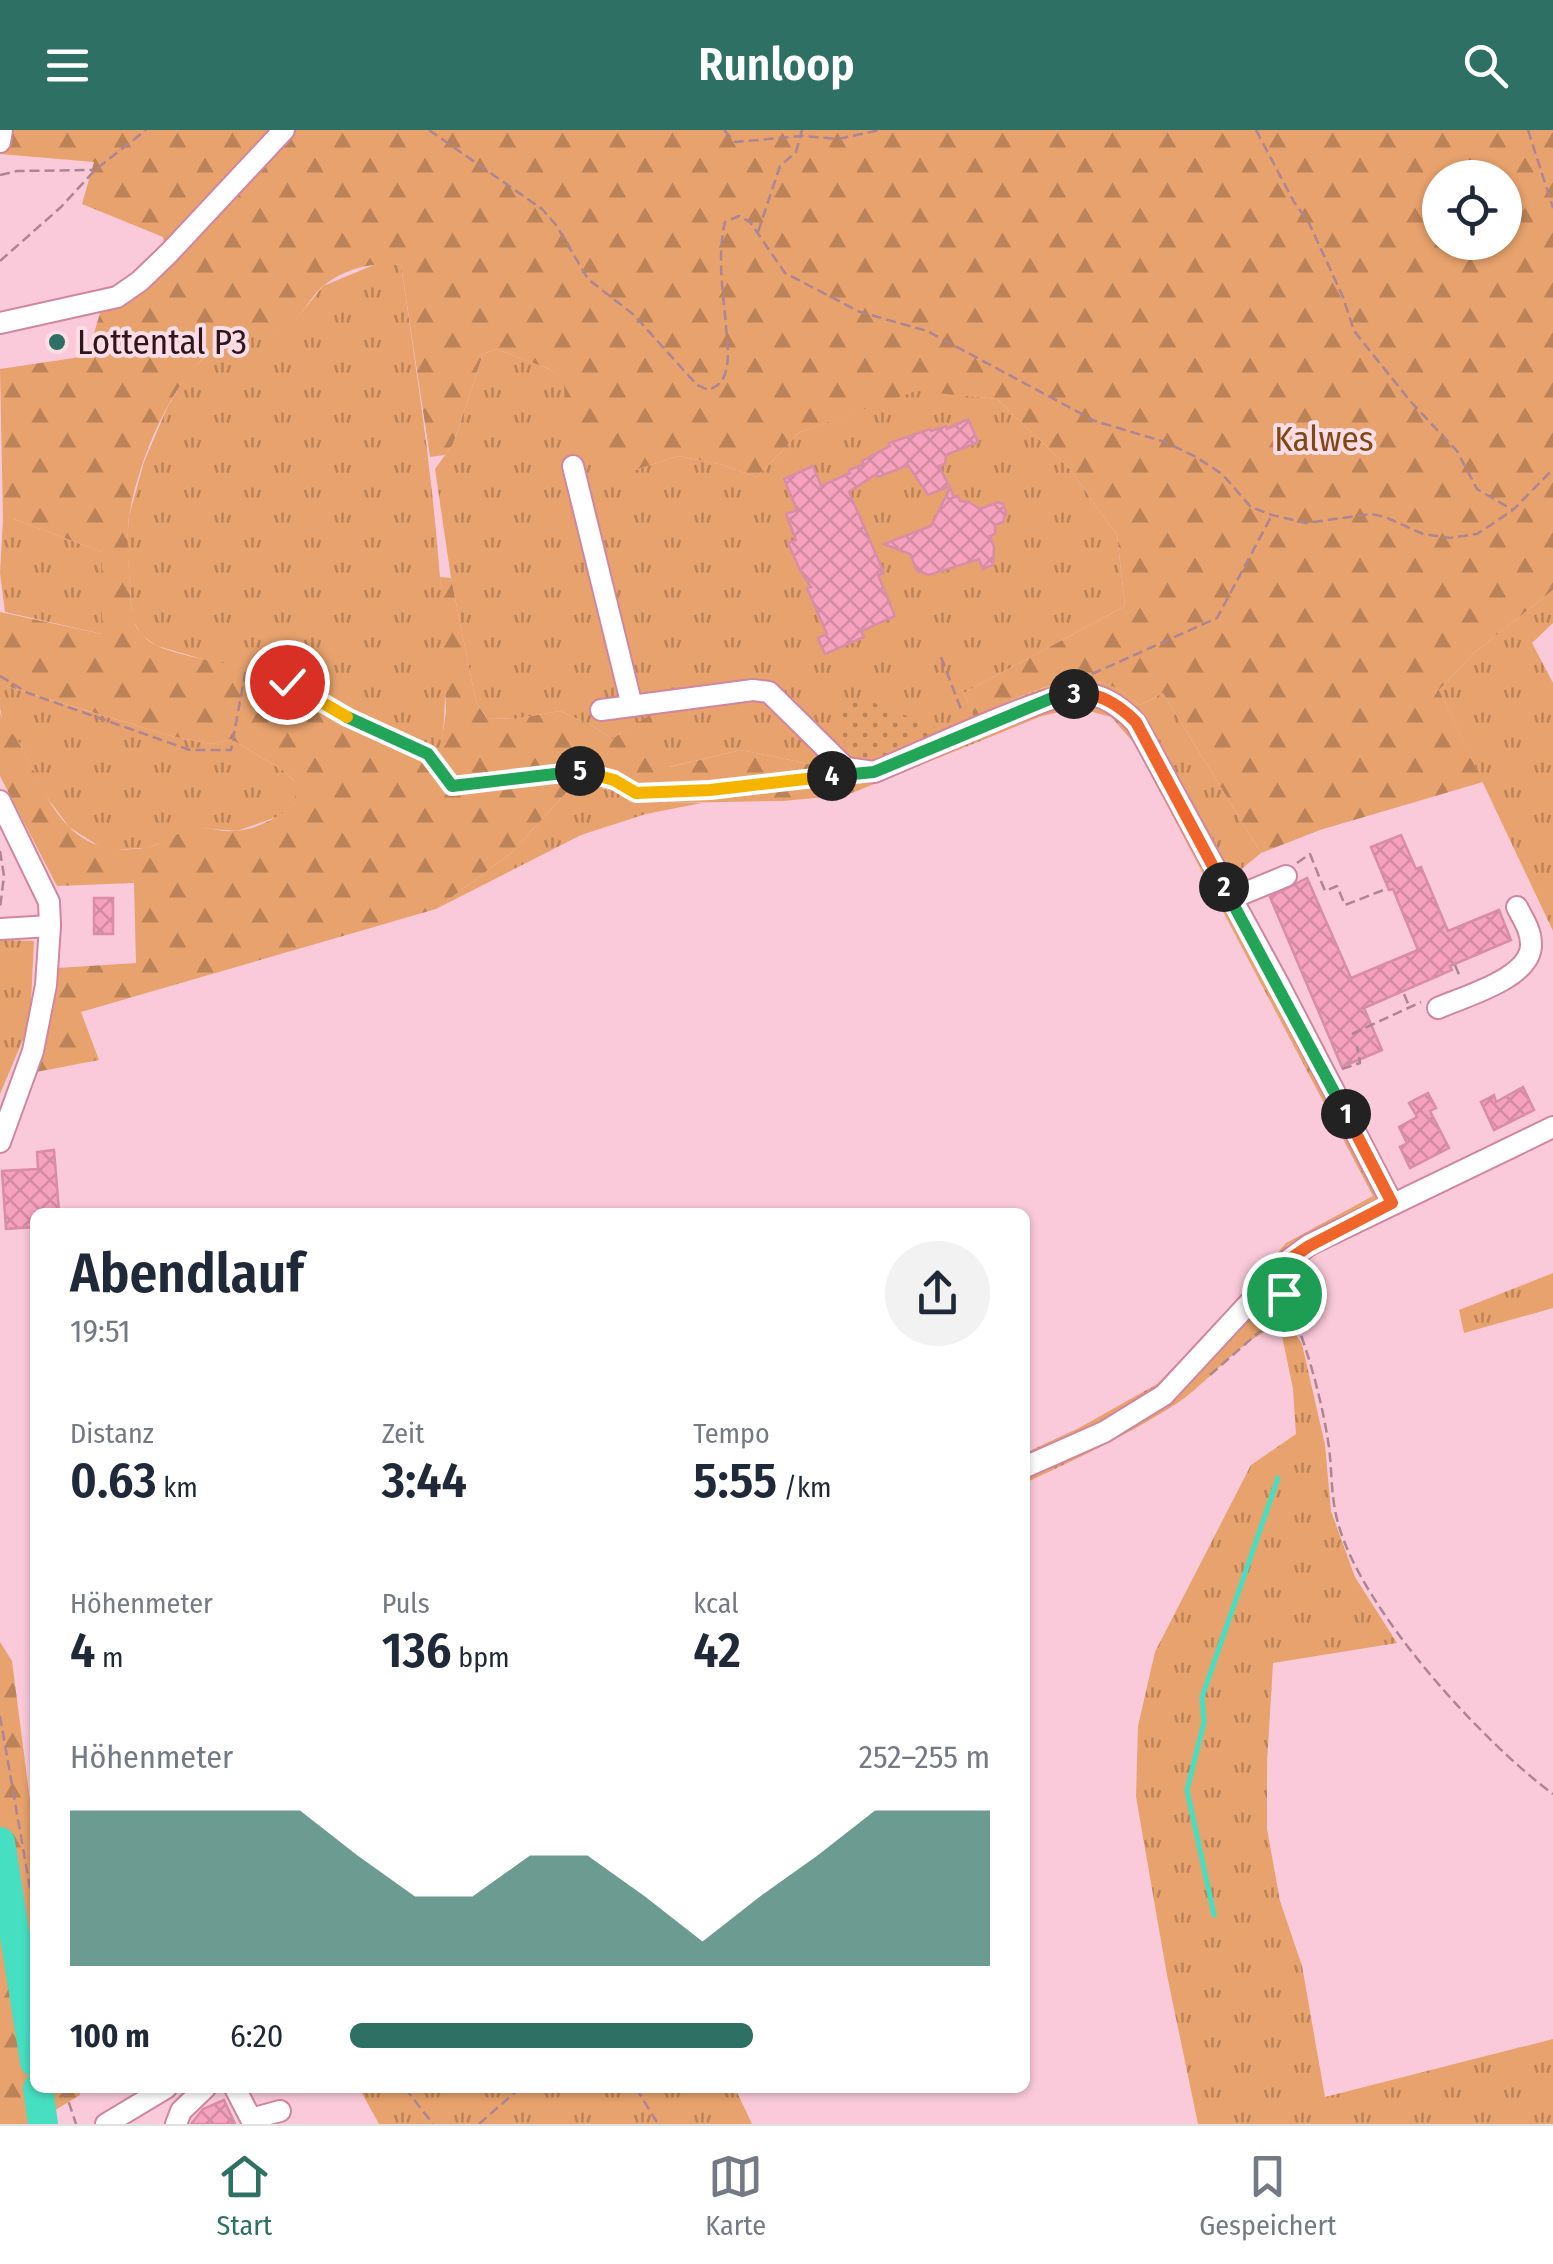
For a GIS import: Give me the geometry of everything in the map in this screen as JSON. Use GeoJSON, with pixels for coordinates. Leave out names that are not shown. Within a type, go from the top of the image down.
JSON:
{"type":"FeatureCollection","features":[{"type":"Feature","properties":{"kind":"street"},"geometry":{"type":"LineString","coordinates":[[0,142],[2,130]]}},
{"type":"Feature","properties":{"kind":"street"},"geometry":{"type":"LineString","coordinates":[[0,323],[117,297],[162,260],[284,130]]}},
{"type":"Feature","properties":{"kind":"street"},"geometry":{"type":"LineString","coordinates":[[573,466],[632,706]]}},
{"type":"Feature","properties":{"kind":"street"},"geometry":{"type":"LineString","coordinates":[[601,710],[753,690],[769,692],[842,764],[874,772],[1052,698],[1085,692],[1120,706],[1136,722],[1392,1203]]}},
{"type":"Feature","properties":{"kind":"street"},"geometry":{"type":"LineString","coordinates":[[0,801],[49,902],[50,926],[46,984],[34,1051],[0,1142]]}},
{"type":"Feature","properties":{"kind":"street"},"geometry":{"type":"LineString","coordinates":[[1230,899],[1286,876]]}},
{"type":"Feature","properties":{"kind":"street"},"geometry":{"type":"LineString","coordinates":[[1430,1005],[1508,978],[1520,970],[1529,959],[1532,944],[1517,907]]}},
{"type":"Feature","properties":{"kind":"street"},"geometry":{"type":"LineString","coordinates":[[0,928],[50,926]]}},
{"type":"Feature","properties":{"kind":"street"},"geometry":{"type":"LineString","coordinates":[[1030,1465],[1104,1432],[1164,1395],[1290,1259],[1309,1246],[1553,1127]]}},
{"type":"Feature","properties":{"kind":"street"},"geometry":{"type":"LineString","coordinates":[[106,2124],[158,2093]]}},
{"type":"Feature","properties":{"kind":"street"},"geometry":{"type":"LineString","coordinates":[[176,2124],[181,2110],[197,2093]]}},
{"type":"Feature","properties":{"kind":"street"},"geometry":{"type":"LineString","coordinates":[[238,2093],[251,2119],[280,2111]]}},
{"type":"Feature","properties":{"kind":"path"},"geometry":{"type":"LineString","coordinates":[[0,261],[61,207],[95,170],[146,130]]}},
{"type":"Feature","properties":{"kind":"path"},"geometry":{"type":"LineString","coordinates":[[429,130],[542,210],[556,225],[588,280],[634,315],[697,385],[709,390],[718,386],[725,374],[728,354],[721,266],[725,222],[739,216],[750,222],[785,273],[860,312],[927,331],[1095,421],[1165,442],[1196,457],[1222,474],[1251,507],[1272,515],[1306,524],[1371,514],[1422,534],[1450,538],[1478,534],[1513,510],[1553,468]]}},
{"type":"Feature","properties":{"kind":"path"},"geometry":{"type":"LineString","coordinates":[[724,130],[734,142],[802,133],[838,139],[880,130]]}},
{"type":"Feature","properties":{"kind":"path"},"geometry":{"type":"LineString","coordinates":[[1256,130],[1309,223],[1343,296],[1354,331],[1457,451],[1477,488],[1513,510]]}},
{"type":"Feature","properties":{"kind":"path"},"geometry":{"type":"LineString","coordinates":[[1528,130],[1553,208]]}},
{"type":"Feature","properties":{"kind":"path"},"geometry":{"type":"LineString","coordinates":[[758,234],[780,166],[796,152],[802,133]]}},
{"type":"Feature","properties":{"kind":"path"},"geometry":{"type":"LineString","coordinates":[[0,175],[17,170],[95,170]]}},
{"type":"Feature","properties":{"kind":"path"},"geometry":{"type":"LineString","coordinates":[[1085,692],[1088,676],[1217,618],[1228,604],[1272,515]]}},
{"type":"Feature","properties":{"kind":"path"},"geometry":{"type":"LineString","coordinates":[[941,657],[970,732]]}},
{"type":"Feature","properties":{"kind":"path"},"geometry":{"type":"LineString","coordinates":[[0,676],[28,693],[190,750],[231,750],[246,670],[281,686],[287,682],[374,731],[428,754],[452,786],[576,770],[614,780],[636,793],[710,790],[862,772]]}},
{"type":"Feature","properties":{"kind":"path"},"geometry":{"type":"LineString","coordinates":[[0,851],[4,876],[0,908]]}},
{"type":"Feature","properties":{"kind":"path"},"geometry":{"type":"LineString","coordinates":[[1286,876],[1300,858],[1310,854],[1325,890],[1337,886],[1345,905],[1386,889]]}},
{"type":"Feature","properties":{"kind":"path"},"geometry":{"type":"LineString","coordinates":[[1455,964],[1463,983]]}},
{"type":"Feature","properties":{"kind":"path"},"geometry":{"type":"LineString","coordinates":[[1404,994],[1410,1007]]}},
{"type":"Feature","properties":{"kind":"path"},"geometry":{"type":"LineString","coordinates":[[1352,1034],[1410,1007],[1430,1005]]}},
{"type":"Feature","properties":{"kind":"path"},"geometry":{"type":"LineString","coordinates":[[1357,1046],[1360,1063]]}},
{"type":"Feature","properties":{"kind":"path"},"geometry":{"type":"LineString","coordinates":[[1276,1274],[1306,1346],[1328,1445],[1338,1522],[1348,1548],[1408,1649],[1520,1770],[1553,1794]]}},
{"type":"Feature","properties":{"kind":"path"},"geometry":{"type":"LineString","coordinates":[[0,1716],[30,1888]]}},
{"type":"Feature","properties":{"kind":"path"},"geometry":{"type":"LineString","coordinates":[[66,2093],[76,2124]]}},
{"type":"Feature","properties":{"kind":"path"},"geometry":{"type":"LineString","coordinates":[[409,2093],[433,2124]]}},
{"type":"Feature","properties":{"kind":"path"},"geometry":{"type":"LineString","coordinates":[[479,2124],[514,2093]]}},
{"type":"Feature","properties":{"kind":"path"},"geometry":{"type":"LineString","coordinates":[[639,2093],[658,2124]]}},
{"type":"Feature","properties":{"kind":"green space","name":"Kalwes"},"geometry":{"type":"Polygon","coordinates":[[[0,130],[1553,130],[1553,590],[1473,654],[1439,690],[1483,782],[1320,830],[1261,853],[1163,693],[1140,705],[1110,685],[1072,682],[1038,690],[974,717],[964,693],[1125,606],[1117,535],[1069,468],[997,399],[916,391],[800,432],[757,477],[678,456],[635,470],[580,452],[565,418],[564,381],[549,369],[496,349],[483,354],[453,444],[445,455],[430,457],[401,265],[371,265],[350,270],[323,286],[283,331],[233,339],[212,350],[196,365],[169,404],[148,449],[129,517],[131,605],[142,635],[169,651],[269,675],[320,708],[391,744],[420,754],[440,753],[446,711],[440,577],[451,578],[476,702],[487,718],[515,719],[560,711],[612,739],[650,715],[670,767],[741,750],[809,764],[849,760],[847,795],[783,801],[666,803],[576,782],[511,853],[436,909],[81,1012],[99,1060],[36,1072],[57,968],[136,963],[134,883],[57,886],[0,776],[0,712],[54,809],[81,837],[98,845],[144,848],[194,828],[249,829],[295,803],[295,782],[284,771],[231,739],[211,744],[171,736],[6,686],[0,708],[0,612],[102,634],[102,552],[14,519],[3,519],[0,369],[87,356],[101,310],[139,296],[167,266],[163,237],[82,204],[94,162],[0,154],[0,130]]]}},
{"type":"Feature","properties":{"kind":"green space"},"geometry":{"type":"Polygon","coordinates":[[[381,262],[401,265],[435,518],[444,629],[441,753],[420,754],[387,742],[328,713],[285,683],[157,646],[141,635],[132,618],[129,516],[144,462],[167,408],[188,373],[235,335],[279,333],[323,286],[381,262]]]}},
{"type":"Feature","properties":{"kind":"green space"},"geometry":{"type":"Polygon","coordinates":[[[496,349],[549,369],[565,381],[565,418],[635,470],[678,456],[757,477],[800,432],[916,390],[997,399],[1069,468],[1117,535],[1125,606],[964,693],[974,717],[1038,690],[1072,682],[1110,685],[1140,705],[1163,693],[1261,853],[1216,890],[1378,1191],[1374,1206],[1288,1245],[1270,1270],[1159,1388],[1085,1432],[1030,1458],[1030,1451],[1157,1384],[1221,1320],[1286,1243],[1373,1196],[1134,743],[1111,717],[1078,708],[1042,716],[847,795],[849,760],[809,764],[741,750],[669,767],[650,716],[612,739],[560,711],[515,719],[487,718],[476,702],[451,578],[435,469],[453,444],[483,354],[496,349]]]}},
{"type":"Feature","properties":{"kind":"green space"},"geometry":{"type":"Polygon","coordinates":[[[3,519],[14,519],[102,552],[102,634],[5,612],[0,573],[3,519]]]}},
{"type":"Feature","properties":{"kind":"green space"},"geometry":{"type":"Polygon","coordinates":[[[1553,590],[1553,623],[1532,643],[1553,683],[1553,931],[1439,690],[1473,654],[1553,590]]]}},
{"type":"Feature","properties":{"kind":"green space"},"geometry":{"type":"Polygon","coordinates":[[[5,686],[171,736],[211,744],[231,739],[295,782],[295,803],[282,815],[237,831],[201,828],[146,848],[105,850],[69,827],[43,792],[22,746],[3,725],[0,708],[5,686]]]}},
{"type":"Feature","properties":{"kind":"green space"},"geometry":{"type":"Polygon","coordinates":[[[861,698],[943,730],[870,762],[849,760],[834,712],[861,698]]]}},
{"type":"Feature","properties":{"kind":"green space"},"geometry":{"type":"Polygon","coordinates":[[[576,782],[666,803],[702,803],[646,814],[581,835],[436,909],[511,853],[576,782]]]}},
{"type":"Feature","properties":{"kind":"green space"},"geometry":{"type":"Polygon","coordinates":[[[0,940],[34,941],[30,1023],[0,1094],[0,940]]]}},
{"type":"Feature","properties":{"kind":"green space"},"geometry":{"type":"Polygon","coordinates":[[[1553,1273],[1553,1308],[1464,1333],[1459,1310],[1553,1273]]]}},
{"type":"Feature","properties":{"kind":"green space"},"geometry":{"type":"Polygon","coordinates":[[[1275,1287],[1284,1296],[1280,1325],[1251,1340],[1189,1394],[1102,1446],[1030,1481],[1030,1474],[1108,1438],[1275,1287]]]}},
{"type":"Feature","properties":{"kind":"green space"},"geometry":{"type":"Polygon","coordinates":[[[1281,1331],[1294,1332],[1302,1344],[1325,1445],[1331,1511],[1355,1577],[1397,1643],[1273,1663],[1267,1829],[1280,1901],[1302,1966],[1325,2097],[1553,2039],[1553,2124],[1198,2124],[1136,1797],[1138,1726],[1155,1652],[1251,1465],[1296,1434],[1293,1389],[1281,1331]]]}},
{"type":"Feature","properties":{"kind":"green space"},"geometry":{"type":"Polygon","coordinates":[[[0,1642],[12,1661],[30,1800],[30,2093],[80,2095],[32,2124],[0,2124],[0,1642]]]}},
{"type":"Feature","properties":{"kind":"green space"},"geometry":{"type":"Polygon","coordinates":[[[362,2093],[737,2093],[752,2124],[379,2124],[362,2093]]]}},
{"type":"Feature","properties":{"kind":"building"},"geometry":{"type":"Polygon","coordinates":[[[968,419],[978,442],[946,455],[945,464],[939,466],[949,486],[928,495],[908,465],[878,477],[876,474],[849,492],[884,573],[878,575],[895,616],[861,631],[864,637],[825,654],[818,638],[827,634],[807,588],[811,587],[788,543],[796,540],[786,514],[797,510],[784,479],[813,466],[821,486],[850,473],[889,443],[930,429],[947,429],[968,419]]]}},
{"type":"Feature","properties":{"kind":"building"},"geometry":{"type":"Polygon","coordinates":[[[950,488],[960,501],[980,509],[998,502],[1006,512],[1003,522],[995,525],[995,534],[990,536],[993,565],[983,569],[979,559],[929,575],[917,571],[910,554],[884,544],[931,526],[950,488]]]}},
{"type":"Feature","properties":{"kind":"building"},"geometry":{"type":"Polygon","coordinates":[[[1401,835],[1416,869],[1421,867],[1448,931],[1499,910],[1511,940],[1364,1008],[1382,1050],[1342,1067],[1270,897],[1307,878],[1351,978],[1418,950],[1371,847],[1401,835]]]}},
{"type":"Feature","properties":{"kind":"building"},"geometry":{"type":"Polygon","coordinates":[[[94,898],[113,898],[113,934],[94,934],[94,898]]]}},
{"type":"Feature","properties":{"kind":"building"},"geometry":{"type":"Polygon","coordinates":[[[1523,1087],[1534,1110],[1494,1130],[1481,1102],[1494,1095],[1496,1102],[1523,1087]]]}},
{"type":"Feature","properties":{"kind":"building"},"geometry":{"type":"Polygon","coordinates":[[[1428,1093],[1436,1108],[1430,1111],[1449,1148],[1410,1168],[1400,1147],[1407,1143],[1399,1127],[1417,1117],[1409,1103],[1428,1093]]]}},
{"type":"Feature","properties":{"kind":"building"},"geometry":{"type":"Polygon","coordinates":[[[54,1150],[59,1208],[30,1208],[30,1227],[6,1229],[2,1171],[38,1169],[37,1152],[54,1150]]]}},
{"type":"Feature","properties":{"kind":"building"},"geometry":{"type":"Polygon","coordinates":[[[224,2100],[235,2124],[191,2124],[203,2109],[224,2100]]]}},
{"type":"Feature","properties":{"kind":"waterway"},"geometry":{"type":"LineString","coordinates":[[1214,1915],[1187,1790],[1204,1722],[1202,1697],[1278,1478]]}},
{"type":"Feature","properties":{"kind":"waterway"},"geometry":{"type":"LineString","coordinates":[[0,1842],[30,2031]]}},
{"type":"Feature","properties":{"kind":"waterway"},"geometry":{"type":"LineString","coordinates":[[39,2093],[43,2124]]}},
{"type":"Feature","properties":{"kind":"place","name":"Lottental P3"},"geometry":{"type":"Point","coordinates":[57,342]}},
{"type":"Feature","properties":{"kind":"route"},"geometry":{"type":"LineString","coordinates":[[287,682],[374,731],[428,754],[452,786],[576,770],[614,780],[636,793],[710,790],[874,772],[1052,698],[1085,692],[1120,706],[1136,722],[1392,1203],[1290,1259],[1276,1274],[1284,1294]]}}]}
